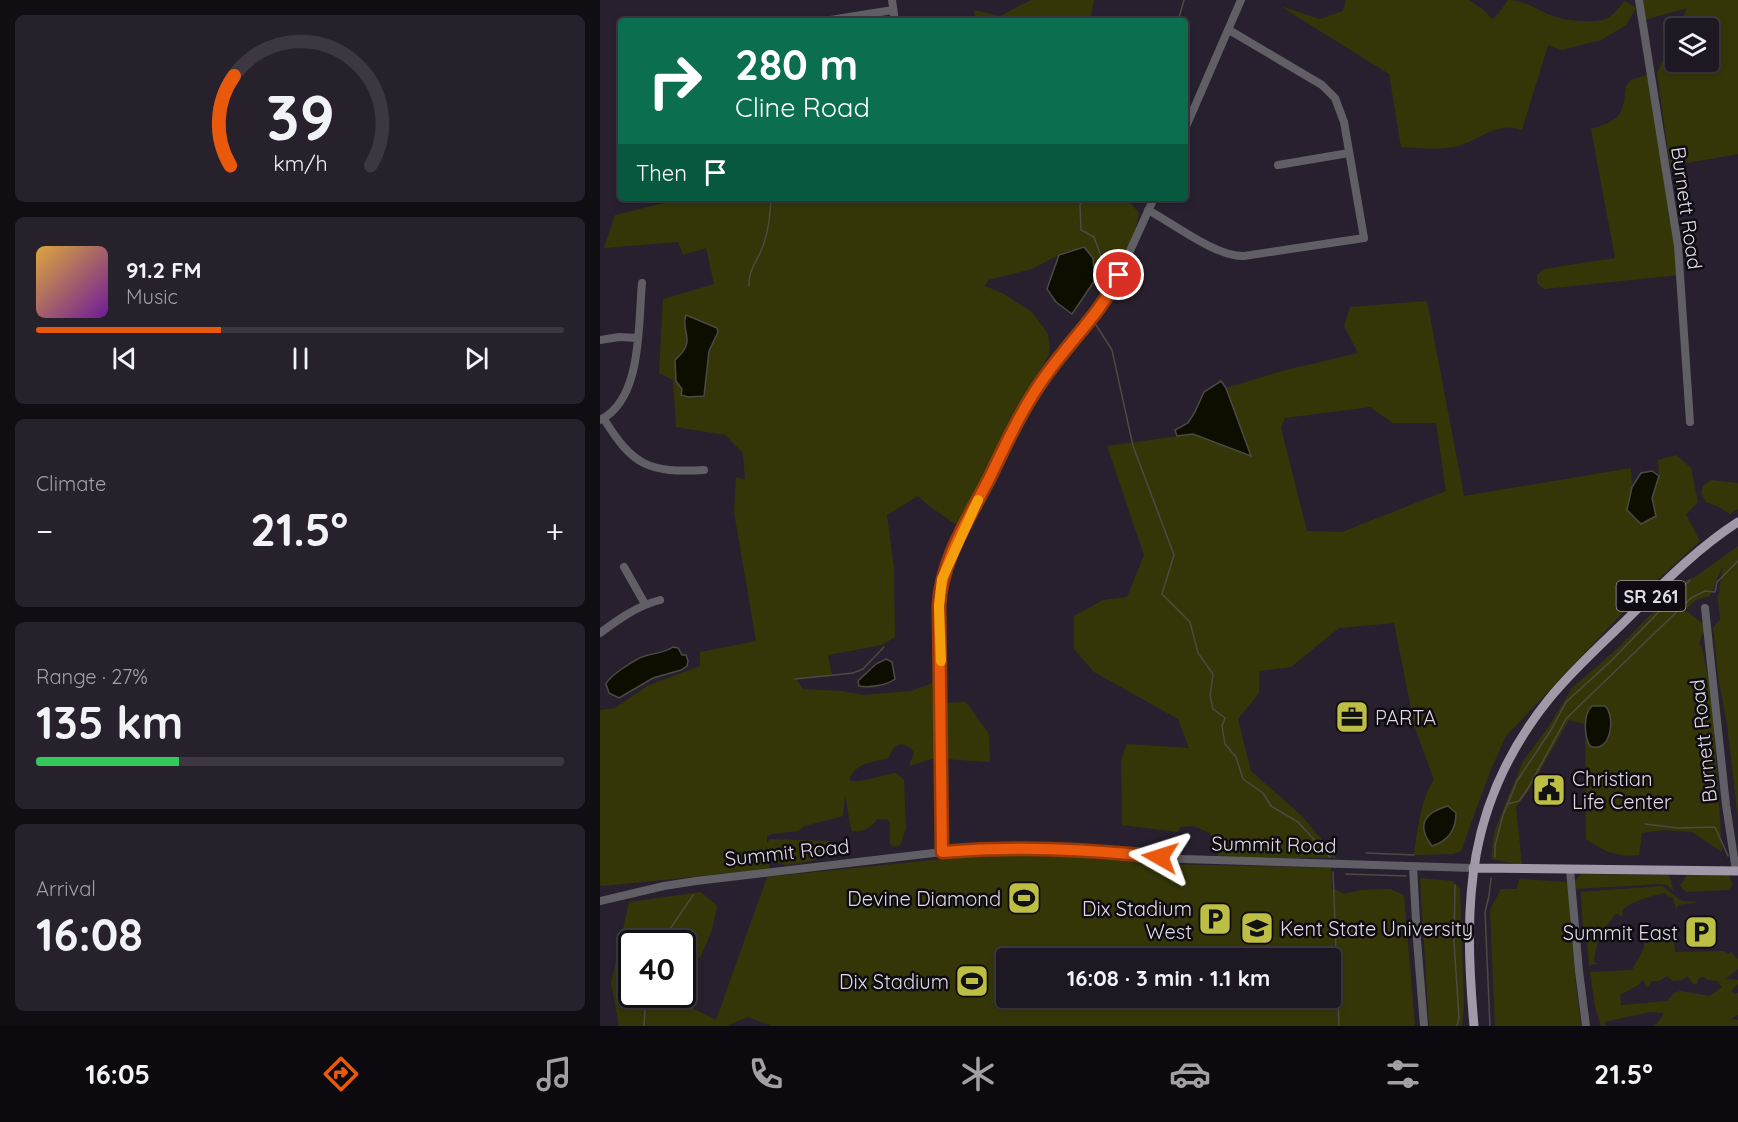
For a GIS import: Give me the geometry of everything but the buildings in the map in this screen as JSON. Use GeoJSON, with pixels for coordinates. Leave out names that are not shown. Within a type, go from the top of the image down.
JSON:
{"type":"FeatureCollection","features":[{"type":"Feature","properties":{"kind":"main road","name":"SR 261"},"geometry":{"type":"LineString","coordinates":[[1474,1026],[1469,943],[1473,868],[1480,834],[1496,784],[1513,751],[1540,710],[1570,676],[1700,549],[1738,522]]}},
{"type":"Feature","properties":{"kind":"main road","name":"Summit Road"},"geometry":{"type":"LineString","coordinates":[[1473,868],[1737,871]]}},
{"type":"Feature","properties":{"kind":"street"},"geometry":{"type":"LineString","coordinates":[[892,0],[894,18]]}},
{"type":"Feature","properties":{"kind":"street"},"geometry":{"type":"LineString","coordinates":[[1188,122],[1240,0]]}},
{"type":"Feature","properties":{"kind":"street","name":"Burnett Road"},"geometry":{"type":"LineString","coordinates":[[1639,0],[1677,240],[1690,422]]}},
{"type":"Feature","properties":{"kind":"street"},"geometry":{"type":"LineString","coordinates":[[843,18],[893,10]]}},
{"type":"Feature","properties":{"kind":"street"},"geometry":{"type":"LineString","coordinates":[[1148,210],[1227,255],[1238,256],[1364,238],[1341,110],[1335,98],[1327,88],[1229,30]]}},
{"type":"Feature","properties":{"kind":"street"},"geometry":{"type":"LineString","coordinates":[[1278,165],[1349,153]]}},
{"type":"Feature","properties":{"kind":"street"},"geometry":{"type":"LineString","coordinates":[[942,852],[939,606],[944,573],[1016,422],[1048,371],[1114,286],[1152,201]]}},
{"type":"Feature","properties":{"kind":"street"},"geometry":{"type":"LineString","coordinates":[[642,283],[631,382],[616,407],[602,420],[624,449],[638,461],[670,471],[704,470]]}},
{"type":"Feature","properties":{"kind":"street"},"geometry":{"type":"LineString","coordinates":[[600,340],[619,337],[637,338]]}},
{"type":"Feature","properties":{"kind":"street"},"geometry":{"type":"LineString","coordinates":[[624,567],[645,604]]}},
{"type":"Feature","properties":{"kind":"street"},"geometry":{"type":"LineString","coordinates":[[600,633],[645,604],[660,600]]}},
{"type":"Feature","properties":{"kind":"street","name":"Burnett Road"},"geometry":{"type":"LineString","coordinates":[[1705,608],[1726,805],[1737,871]]}},
{"type":"Feature","properties":{"kind":"street","name":"Summit Road"},"geometry":{"type":"LineString","coordinates":[[600,902],[630,893],[696,880],[942,852],[1005,848],[1058,848],[1183,859],[1473,868]]}},
{"type":"Feature","properties":{"kind":"street"},"geometry":{"type":"LineString","coordinates":[[1413,866],[1424,1026]]}},
{"type":"Feature","properties":{"kind":"street"},"geometry":{"type":"LineString","coordinates":[[1570,870],[1586,1026]]}},
{"type":"Feature","properties":{"kind":"shaded area"},"geometry":{"type":"Polygon","coordinates":[[[1031,0],[1094,0],[1091,18],[975,18],[974,10],[1000,16],[1031,0]]]}},
{"type":"Feature","properties":{"kind":"shaded area"},"geometry":{"type":"Polygon","coordinates":[[[1346,0],[1469,0],[1484,10],[1492,19],[1508,0],[1521,2],[1556,17],[1583,21],[1608,18],[1625,1],[1636,8],[1626,25],[1601,40],[1562,50],[1548,45],[1522,130],[1504,128],[1454,147],[1428,148],[1401,147],[1389,74],[1280,6],[1320,19],[1343,11],[1346,0]]]}},
{"type":"Feature","properties":{"kind":"shaded area"},"geometry":{"type":"Polygon","coordinates":[[[1642,0],[1738,0],[1738,154],[1670,166],[1657,73],[1665,56],[1665,72],[1719,72],[1719,18],[1682,18],[1687,8],[1644,20],[1642,0]]]}},
{"type":"Feature","properties":{"kind":"shaded area"},"geometry":{"type":"Polygon","coordinates":[[[1647,75],[1680,275],[1544,289],[1537,283],[1537,275],[1544,269],[1615,258],[1591,129],[1614,119],[1621,110],[1626,86],[1631,80],[1647,75]]]}},
{"type":"Feature","properties":{"kind":"shaded area"},"geometry":{"type":"Polygon","coordinates":[[[672,201],[1129,201],[1139,213],[1132,246],[1095,280],[1093,259],[1067,251],[1032,269],[988,280],[985,286],[1004,294],[1033,313],[1048,334],[1050,352],[961,528],[918,496],[887,515],[894,568],[895,637],[882,645],[828,655],[832,676],[796,679],[803,689],[864,695],[911,691],[938,681],[939,759],[909,766],[914,753],[911,748],[902,744],[894,747],[888,758],[870,762],[855,770],[849,780],[858,781],[896,773],[904,780],[906,828],[900,845],[895,847],[890,844],[890,822],[887,819],[877,819],[867,829],[852,831],[845,794],[843,816],[805,826],[798,831],[771,834],[767,837],[767,843],[770,839],[829,841],[826,851],[813,861],[787,865],[778,863],[766,846],[770,869],[600,885],[600,710],[615,708],[647,686],[700,666],[700,652],[756,641],[734,512],[736,477],[745,480],[743,453],[725,435],[676,427],[673,380],[659,373],[663,299],[714,284],[706,248],[683,255],[678,242],[604,248],[615,215],[672,201]]]}},
{"type":"Feature","properties":{"kind":"shaded area"},"geometry":{"type":"Polygon","coordinates":[[[1084,247],[1093,258],[1095,280],[1072,314],[1056,302],[1047,289],[1059,255],[1084,247]]]}},
{"type":"Feature","properties":{"kind":"shaded area"},"geometry":{"type":"Polygon","coordinates":[[[1427,301],[1464,496],[1631,468],[1632,487],[1627,510],[1656,516],[1652,498],[1659,476],[1658,460],[1676,455],[1691,468],[1698,502],[1686,514],[1700,541],[1631,604],[1506,736],[1491,769],[1461,851],[1453,854],[1414,855],[1423,805],[1434,780],[1415,728],[1394,623],[1339,628],[1291,667],[1259,671],[1259,693],[1238,719],[1251,771],[1301,815],[1337,858],[1219,858],[1210,833],[1193,826],[1180,827],[1178,832],[1122,825],[1121,760],[1127,744],[1189,748],[1178,719],[1094,672],[1074,649],[1074,616],[1103,600],[1127,597],[1144,555],[1107,446],[1193,434],[1250,455],[1226,388],[1282,371],[1358,353],[1344,326],[1350,307],[1427,301]],[[1370,407],[1285,418],[1281,428],[1307,531],[1342,532],[1446,491],[1436,423],[1393,423],[1370,407]]]}},
{"type":"Feature","properties":{"kind":"shaded area"},"geometry":{"type":"Polygon","coordinates":[[[686,315],[717,328],[718,332],[709,351],[704,396],[681,395],[682,389],[676,381],[675,360],[686,347],[687,341],[686,315]]]}},
{"type":"Feature","properties":{"kind":"shaded area"},"geometry":{"type":"Polygon","coordinates":[[[1221,381],[1226,388],[1251,456],[1193,434],[1177,436],[1175,430],[1188,423],[1204,392],[1221,381]]]}},
{"type":"Feature","properties":{"kind":"shaded area"},"geometry":{"type":"Polygon","coordinates":[[[1652,471],[1659,476],[1652,498],[1656,516],[1641,524],[1627,510],[1632,487],[1641,473],[1652,471]]]}},
{"type":"Feature","properties":{"kind":"shaded area"},"geometry":{"type":"Polygon","coordinates":[[[1711,480],[1738,483],[1738,509],[1730,514],[1706,502],[1701,493],[1703,486],[1711,480]]]}},
{"type":"Feature","properties":{"kind":"shaded area"},"geometry":{"type":"Polygon","coordinates":[[[1738,546],[1738,818],[1713,628],[1720,619],[1718,599],[1723,565],[1710,596],[1696,600],[1685,610],[1706,626],[1699,643],[1712,696],[1722,852],[1692,832],[1664,830],[1642,833],[1639,855],[1632,856],[1611,853],[1586,839],[1585,724],[1569,720],[1529,790],[1516,807],[1522,865],[1491,859],[1494,832],[1523,761],[1547,729],[1572,688],[1618,648],[1686,581],[1738,546]]]}},
{"type":"Feature","properties":{"kind":"shaded area"},"geometry":{"type":"Polygon","coordinates":[[[673,647],[678,648],[682,655],[686,655],[687,666],[653,678],[619,698],[609,693],[606,684],[624,668],[641,657],[673,647]]]}},
{"type":"Feature","properties":{"kind":"shaded area"},"geometry":{"type":"Polygon","coordinates":[[[886,659],[892,662],[895,679],[878,686],[859,686],[858,681],[876,664],[886,659]]]}},
{"type":"Feature","properties":{"kind":"shaded area"},"geometry":{"type":"Polygon","coordinates":[[[966,702],[989,734],[990,762],[945,759],[944,703],[966,702]]]}},
{"type":"Feature","properties":{"kind":"shaded area"},"geometry":{"type":"Polygon","coordinates":[[[1592,706],[1605,706],[1611,725],[1607,740],[1603,745],[1597,747],[1590,746],[1586,731],[1587,714],[1592,706]]]}},
{"type":"Feature","properties":{"kind":"shaded area"},"geometry":{"type":"Polygon","coordinates":[[[1448,806],[1456,813],[1453,830],[1447,838],[1432,846],[1424,831],[1425,820],[1429,815],[1448,806]]]}},
{"type":"Feature","properties":{"kind":"shaded area"},"geometry":{"type":"Polygon","coordinates":[[[1036,852],[1165,864],[1331,868],[1332,890],[1335,889],[1344,894],[1360,890],[1390,889],[1404,895],[1415,1026],[772,1026],[748,1017],[726,1026],[619,1026],[611,983],[618,952],[618,1008],[692,1008],[716,1020],[767,877],[991,854],[1036,852]]]}},
{"type":"Feature","properties":{"kind":"shaded area"},"geometry":{"type":"Polygon","coordinates":[[[1581,874],[1669,875],[1674,892],[1667,885],[1659,884],[1575,889],[1575,881],[1581,874]]]}},
{"type":"Feature","properties":{"kind":"shaded area"},"geometry":{"type":"Polygon","coordinates":[[[1687,875],[1729,875],[1733,885],[1728,890],[1705,891],[1705,889],[1704,891],[1687,892],[1687,890],[1686,892],[1680,886],[1687,875]]]}},
{"type":"Feature","properties":{"kind":"shaded area"},"geometry":{"type":"Polygon","coordinates":[[[1420,878],[1452,881],[1460,888],[1464,1006],[1462,1026],[1429,1026],[1420,878]]]}},
{"type":"Feature","properties":{"kind":"shaded area"},"geometry":{"type":"Polygon","coordinates":[[[1519,879],[1568,882],[1581,1026],[1495,1026],[1490,910],[1501,889],[1517,889],[1519,879]]]}},
{"type":"Feature","properties":{"kind":"shaded area"},"geometry":{"type":"Polygon","coordinates":[[[1662,886],[1682,901],[1700,902],[1678,905],[1676,909],[1673,897],[1667,896],[1666,893],[1632,904],[1622,910],[1623,914],[1620,916],[1617,913],[1608,924],[1596,948],[1594,962],[1598,964],[1589,965],[1587,941],[1583,932],[1581,892],[1662,886]]]}},
{"type":"Feature","properties":{"kind":"shaded area"},"geometry":{"type":"Polygon","coordinates":[[[701,892],[717,906],[712,930],[701,956],[696,960],[696,930],[623,930],[629,902],[701,892]]]}},
{"type":"Feature","properties":{"kind":"shaded area"},"geometry":{"type":"Polygon","coordinates":[[[1673,930],[1675,952],[1724,951],[1729,954],[1731,952],[1738,959],[1738,969],[1726,979],[1738,980],[1738,984],[1731,991],[1734,994],[1738,993],[1738,1015],[1730,1019],[1738,1020],[1738,1026],[1652,1026],[1657,1024],[1664,1013],[1650,1012],[1604,1022],[1606,1026],[1601,1026],[1595,1007],[1590,972],[1632,970],[1645,946],[1643,942],[1646,939],[1649,943],[1672,935],[1673,930]],[[1667,976],[1659,981],[1651,981],[1646,987],[1643,979],[1640,984],[1620,995],[1621,1005],[1667,1001],[1674,993],[1680,991],[1710,996],[1722,987],[1717,981],[1704,977],[1699,978],[1697,984],[1692,983],[1687,976],[1682,980],[1673,981],[1667,976]]]}},
{"type":"Feature","properties":{"kind":"waterway"},"geometry":{"type":"LineString","coordinates":[[1179,18],[1184,0]]}},
{"type":"Feature","properties":{"kind":"waterway"},"geometry":{"type":"LineString","coordinates":[[749,286],[752,270],[767,234],[771,201]]}},
{"type":"Feature","properties":{"kind":"waterway"},"geometry":{"type":"LineString","coordinates":[[1082,201],[1081,230],[1094,237],[1104,265],[1105,277]]}},
{"type":"Feature","properties":{"kind":"waterway"},"geometry":{"type":"LineString","coordinates":[[1096,325],[1112,350],[1133,446],[1174,555],[1162,594],[1190,622],[1198,653],[1213,674],[1210,696],[1213,709],[1225,718],[1222,726],[1225,744],[1236,757],[1243,779],[1263,793],[1271,806],[1298,822],[1330,857]]}},
{"type":"Feature","properties":{"kind":"waterway"},"geometry":{"type":"LineString","coordinates":[[1507,804],[1519,801],[1527,790],[1566,719],[1691,598],[1705,591],[1715,592],[1717,582],[1738,561]]}},
{"type":"Feature","properties":{"kind":"waterway"},"geometry":{"type":"LineString","coordinates":[[1495,857],[1495,846],[1503,815],[1517,781],[1551,730],[1566,702],[1610,662],[1690,580]]}},
{"type":"Feature","properties":{"kind":"waterway"},"geometry":{"type":"LineString","coordinates":[[795,679],[853,673],[863,669],[884,647]]}},
{"type":"Feature","properties":{"kind":"waterway"},"geometry":{"type":"LineString","coordinates":[[1645,824],[1678,828],[1715,827],[1728,856]]}},
{"type":"Feature","properties":{"kind":"waterway"},"geometry":{"type":"LineString","coordinates":[[1366,853],[1414,855]]}},
{"type":"Feature","properties":{"kind":"waterway"},"geometry":{"type":"LineString","coordinates":[[1333,872],[1339,1026]]}},
{"type":"Feature","properties":{"kind":"waterway"},"geometry":{"type":"LineString","coordinates":[[1346,874],[1406,876]]}},
{"type":"Feature","properties":{"kind":"waterway"},"geometry":{"type":"LineString","coordinates":[[1490,1026],[1485,912],[1491,878]]}},
{"type":"Feature","properties":{"kind":"waterway"},"geometry":{"type":"LineString","coordinates":[[1455,885],[1454,942],[1459,1017],[1457,1026]]}},
{"type":"Feature","properties":{"kind":"waterway"},"geometry":{"type":"LineString","coordinates":[[669,930],[693,895]]}},
{"type":"Feature","properties":{"kind":"waterway"},"geometry":{"type":"LineString","coordinates":[[644,1026],[645,1008]]}},
{"type":"Feature","properties":{"kind":"slow traffic"},"geometry":{"type":"LineString","coordinates":[[941,661],[939,606],[942,579],[978,500]]}},
{"type":"Feature","properties":{"kind":"place","name":"PARTA"},"geometry":{"type":"Point","coordinates":[1352,717]}},
{"type":"Feature","properties":{"kind":"place","name":"Christian Life Center"},"geometry":{"type":"Point","coordinates":[1549,790]}},
{"type":"Feature","properties":{"kind":"place","name":"Devine Diamond"},"geometry":{"type":"Point","coordinates":[1024,898]}},
{"type":"Feature","properties":{"kind":"place","name":"Dix Stadium West"},"geometry":{"type":"Point","coordinates":[1215,919]}},
{"type":"Feature","properties":{"kind":"place","name":"Kent State University"},"geometry":{"type":"Point","coordinates":[1257,928]}},
{"type":"Feature","properties":{"kind":"place","name":"Summit East"},"geometry":{"type":"Point","coordinates":[1701,932]}},
{"type":"Feature","properties":{"kind":"place","name":"Dix Stadium"},"geometry":{"type":"Point","coordinates":[972,981]}},
{"type":"Feature","properties":{"kind":"route"},"geometry":{"type":"LineString","coordinates":[[1119,275],[1101,305],[1048,371],[1016,422],[944,573],[939,606],[942,852],[1005,848],[1058,848],[1160,857]]}}]}
